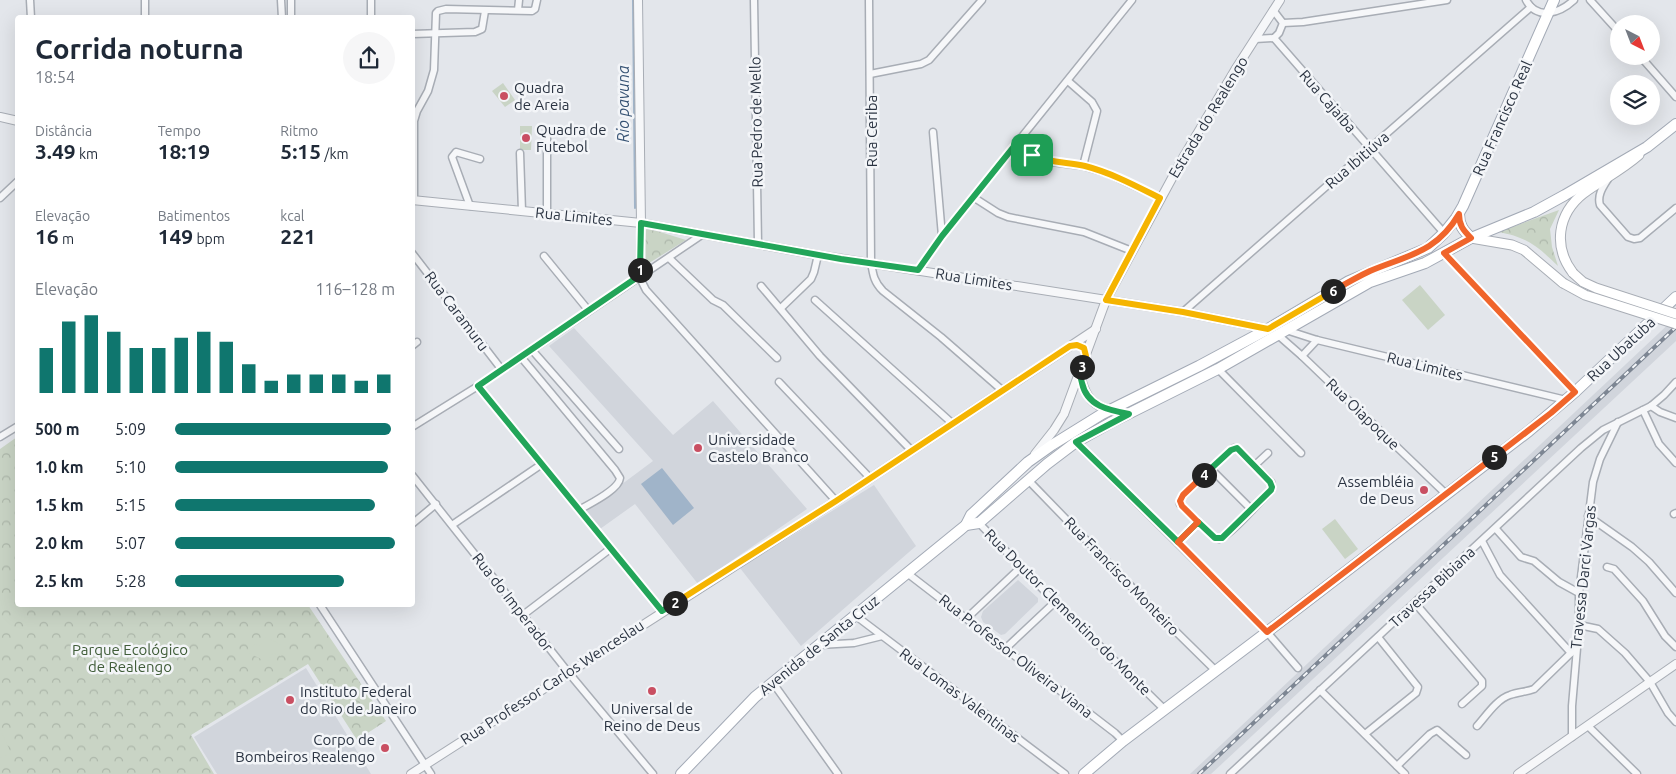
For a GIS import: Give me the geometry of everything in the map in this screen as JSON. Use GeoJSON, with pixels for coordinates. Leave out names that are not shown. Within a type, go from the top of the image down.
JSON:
{"type":"FeatureCollection","features":[{"type":"Feature","properties":{"kind":"main road","name":"Rua Francisco Real"},"geometry":{"type":"LineString","coordinates":[[1444,233],[1456,218],[1554,0]]}},
{"type":"Feature","properties":{"kind":"main road"},"geometry":{"type":"LineString","coordinates":[[1676,124],[1630,163],[1579,198],[1568,212],[1560,234],[1560,246],[1566,264],[1583,282],[1676,314]]}},
{"type":"Feature","properties":{"kind":"main road"},"geometry":{"type":"LineString","coordinates":[[966,525],[979,523],[1047,464],[1076,442],[1218,369],[1370,282],[1425,263],[1471,238],[1534,212],[1647,147]]}},
{"type":"Feature","properties":{"kind":"main road"},"geometry":{"type":"LineString","coordinates":[[1456,218],[1463,231],[1471,238],[1512,245],[1524,250],[1563,283],[1585,295],[1676,324]]}},
{"type":"Feature","properties":{"kind":"main road","name":"Avenida de Santa Cruz"},"geometry":{"type":"LineString","coordinates":[[681,774],[744,708],[966,525],[971,515],[1028,462],[1052,445],[1110,410],[1268,329],[1349,281],[1428,248],[1444,233]]}},
{"type":"Feature","properties":{"kind":"main road","name":"Rua Ubatuba"},"geometry":{"type":"LineString","coordinates":[[1084,774],[1123,741],[1529,431],[1575,392],[1676,297]]}},
{"type":"Feature","properties":{"kind":"street"},"geometry":{"type":"LineString","coordinates":[[30,0],[31,15]]}},
{"type":"Feature","properties":{"kind":"street"},"geometry":{"type":"LineString","coordinates":[[145,0],[145,15]]}},
{"type":"Feature","properties":{"kind":"street"},"geometry":{"type":"LineString","coordinates":[[281,0],[282,15]]}},
{"type":"Feature","properties":{"kind":"street"},"geometry":{"type":"LineString","coordinates":[[291,0],[291,15]]}},
{"type":"Feature","properties":{"kind":"street"},"geometry":{"type":"LineString","coordinates":[[371,0],[371,15]]}},
{"type":"Feature","properties":{"kind":"street"},"geometry":{"type":"LineString","coordinates":[[518,10],[520,0]]}},
{"type":"Feature","properties":{"kind":"street"},"geometry":{"type":"LineString","coordinates":[[415,118],[431,84],[434,70],[435,15],[438,10],[532,11],[537,0]]}},
{"type":"Feature","properties":{"kind":"street"},"geometry":{"type":"LineString","coordinates":[[638,0],[641,223],[639,276],[650,295],[836,501]]}},
{"type":"Feature","properties":{"kind":"street","name":"Rua Pedro de Mello"},"geometry":{"type":"LineString","coordinates":[[754,0],[758,243]]}},
{"type":"Feature","properties":{"kind":"street","name":"Rua Ceriba"},"geometry":{"type":"LineString","coordinates":[[869,0],[871,262],[873,278],[877,284],[1003,391]]}},
{"type":"Feature","properties":{"kind":"street"},"geometry":{"type":"LineString","coordinates":[[870,74],[921,64],[929,60],[982,0]]}},
{"type":"Feature","properties":{"kind":"street"},"geometry":{"type":"LineString","coordinates":[[918,270],[942,236],[1132,0]]}},
{"type":"Feature","properties":{"kind":"street","name":"Estrada do Realengo"},"geometry":{"type":"LineString","coordinates":[[1028,462],[1059,423],[1080,374],[1106,300],[1160,198],[1235,70],[1280,0]]}},
{"type":"Feature","properties":{"kind":"street"},"geometry":{"type":"LineString","coordinates":[[1283,23],[1303,22],[1447,0]]}},
{"type":"Feature","properties":{"kind":"street"},"geometry":{"type":"LineString","coordinates":[[1526,0],[1531,7],[1540,13],[1548,13],[1560,10],[1574,0]]}},
{"type":"Feature","properties":{"kind":"street"},"geometry":{"type":"LineString","coordinates":[[1590,0],[1610,22]]}},
{"type":"Feature","properties":{"kind":"street","name":"Rua Ibitiúva"},"geometry":{"type":"LineString","coordinates":[[1183,312],[1531,7]]}},
{"type":"Feature","properties":{"kind":"street"},"geometry":{"type":"LineString","coordinates":[[415,34],[435,35],[480,31],[485,10]]}},
{"type":"Feature","properties":{"kind":"street"},"geometry":{"type":"LineString","coordinates":[[1273,10],[1283,23]]}},
{"type":"Feature","properties":{"kind":"street"},"geometry":{"type":"LineString","coordinates":[[1255,39],[1274,38],[1279,33],[1283,23]]}},
{"type":"Feature","properties":{"kind":"street","name":"Rua Cajaíba"},"geometry":{"type":"LineString","coordinates":[[1274,38],[1444,233]]}},
{"type":"Feature","properties":{"kind":"street"},"geometry":{"type":"LineString","coordinates":[[1648,65],[1676,97]]}},
{"type":"Feature","properties":{"kind":"street"},"geometry":{"type":"LineString","coordinates":[[1068,80],[1092,102],[1097,111],[1083,166]]}},
{"type":"Feature","properties":{"kind":"street"},"geometry":{"type":"LineString","coordinates":[[0,116],[15,120]]}},
{"type":"Feature","properties":{"kind":"street"},"geometry":{"type":"LineString","coordinates":[[933,132],[942,236]]}},
{"type":"Feature","properties":{"kind":"street"},"geometry":{"type":"LineString","coordinates":[[548,138],[548,213]]}},
{"type":"Feature","properties":{"kind":"street"},"geometry":{"type":"LineString","coordinates":[[1016,144],[1041,159],[1083,166],[1114,176],[1160,198]]}},
{"type":"Feature","properties":{"kind":"street"},"geometry":{"type":"LineString","coordinates":[[470,206],[452,157],[456,152],[480,159]]}},
{"type":"Feature","properties":{"kind":"street"},"geometry":{"type":"LineString","coordinates":[[520,153],[522,211]]}},
{"type":"Feature","properties":{"kind":"street"},"geometry":{"type":"LineString","coordinates":[[1609,178],[1600,193],[1600,205],[1626,235],[1631,238],[1637,239],[1653,229],[1676,208]]}},
{"type":"Feature","properties":{"kind":"street"},"geometry":{"type":"LineString","coordinates":[[0,198],[15,184]]}},
{"type":"Feature","properties":{"kind":"street"},"geometry":{"type":"LineString","coordinates":[[973,197],[1008,217],[1084,232],[1132,251]]}},
{"type":"Feature","properties":{"kind":"street","name":"Rua Limites"},"geometry":{"type":"LineString","coordinates":[[415,200],[641,223],[818,255],[1183,312],[1268,329]]}},
{"type":"Feature","properties":{"kind":"street"},"geometry":{"type":"LineString","coordinates":[[1434,222],[1440,223],[1456,218]]}},
{"type":"Feature","properties":{"kind":"street"},"geometry":{"type":"LineString","coordinates":[[415,425],[478,386],[703,234]]}},
{"type":"Feature","properties":{"kind":"street"},"geometry":{"type":"LineString","coordinates":[[1444,253],[1575,392]]}},
{"type":"Feature","properties":{"kind":"street"},"geometry":{"type":"LineString","coordinates":[[781,308],[811,278],[818,255]]}},
{"type":"Feature","properties":{"kind":"street"},"geometry":{"type":"LineString","coordinates":[[544,256],[589,311]]}},
{"type":"Feature","properties":{"kind":"street","name":"Rua Caramuru"},"geometry":{"type":"LineString","coordinates":[[415,257],[502,370]]}},
{"type":"Feature","properties":{"kind":"street"},"geometry":{"type":"LineString","coordinates":[[669,258],[713,300],[724,305],[778,358]]}},
{"type":"Feature","properties":{"kind":"street"},"geometry":{"type":"LineString","coordinates":[[761,286],[820,356],[912,451]]}},
{"type":"Feature","properties":{"kind":"street"},"geometry":{"type":"LineString","coordinates":[[815,300],[953,424]]}},
{"type":"Feature","properties":{"kind":"street","name":"Rua Professor Carlos Wenceslau"},"geometry":{"type":"LineString","coordinates":[[411,774],[836,501],[1096,328]]}},
{"type":"Feature","properties":{"kind":"street","name":"Rua Limites"},"geometry":{"type":"LineString","coordinates":[[1282,333],[1566,400]]}},
{"type":"Feature","properties":{"kind":"street","name":"Rua Oiapoque"},"geometry":{"type":"LineString","coordinates":[[1282,333],[1302,356],[1446,494]]}},
{"type":"Feature","properties":{"kind":"street"},"geometry":{"type":"LineString","coordinates":[[1302,356],[1317,340]]}},
{"type":"Feature","properties":{"kind":"street"},"geometry":{"type":"LineString","coordinates":[[1070,346],[1077,345],[1082,347],[1086,356]]}},
{"type":"Feature","properties":{"kind":"street"},"geometry":{"type":"LineString","coordinates":[[534,348],[619,450]]}},
{"type":"Feature","properties":{"kind":"street"},"geometry":{"type":"LineString","coordinates":[[520,358],[620,478],[619,484],[606,494],[578,510]]}},
{"type":"Feature","properties":{"kind":"street"},"geometry":{"type":"LineString","coordinates":[[1218,369],[1301,453]]}},
{"type":"Feature","properties":{"kind":"street"},"geometry":{"type":"LineString","coordinates":[[1080,374],[1086,395],[1092,402],[1100,407],[1129,414]]}},
{"type":"Feature","properties":{"kind":"street"},"geometry":{"type":"LineString","coordinates":[[779,382],[870,478]]}},
{"type":"Feature","properties":{"kind":"street","name":"Travessa Bibiana"},"geometry":{"type":"LineString","coordinates":[[1230,774],[1496,529],[1581,448],[1603,430],[1651,406],[1676,382]]}},
{"type":"Feature","properties":{"kind":"street"},"geometry":{"type":"LineString","coordinates":[[478,386],[662,611]]}},
{"type":"Feature","properties":{"kind":"street"},"geometry":{"type":"LineString","coordinates":[[1651,406],[1660,412],[1676,418]]}},
{"type":"Feature","properties":{"kind":"street"},"geometry":{"type":"LineString","coordinates":[[1643,410],[1654,436],[1676,463]]}},
{"type":"Feature","properties":{"kind":"street","name":"Travessa Darci Vargas"},"geometry":{"type":"LineString","coordinates":[[1572,736],[1572,706],[1579,625],[1579,593],[1588,516],[1596,469],[1618,422]]}},
{"type":"Feature","properties":{"kind":"street"},"geometry":{"type":"LineString","coordinates":[[0,437],[15,428]]}},
{"type":"Feature","properties":{"kind":"street"},"geometry":{"type":"LineString","coordinates":[[1076,442],[1267,632],[1298,668]]}},
{"type":"Feature","properties":{"kind":"street"},"geometry":{"type":"LineString","coordinates":[[1234,448],[1239,450],[1270,482],[1272,487],[1252,510],[1225,536],[1219,539],[1215,538],[1198,522],[1182,506],[1180,501],[1183,495],[1211,469],[1234,448]]}},
{"type":"Feature","properties":{"kind":"street"},"geometry":{"type":"LineString","coordinates":[[1254,466],[1268,453]]}},
{"type":"Feature","properties":{"kind":"street"},"geometry":{"type":"LineString","coordinates":[[452,524],[542,464]]}},
{"type":"Feature","properties":{"kind":"street"},"geometry":{"type":"LineString","coordinates":[[1211,469],[1252,510]]}},
{"type":"Feature","properties":{"kind":"street","name":"Rua do Imperador"},"geometry":{"type":"LineString","coordinates":[[415,479],[568,672],[654,774]]}},
{"type":"Feature","properties":{"kind":"street","name":"Rua Francisco Monteiro"},"geometry":{"type":"LineString","coordinates":[[1029,481],[1216,671]]}},
{"type":"Feature","properties":{"kind":"street"},"geometry":{"type":"LineString","coordinates":[[415,522],[436,504]]}},
{"type":"Feature","properties":{"kind":"street","name":"Rua Doutor Clementino do Monte"},"geometry":{"type":"LineString","coordinates":[[971,515],[1055,602],[1165,710]]}},
{"type":"Feature","properties":{"kind":"street"},"geometry":{"type":"LineString","coordinates":[[1588,516],[1638,552],[1676,593]]}},
{"type":"Feature","properties":{"kind":"street"},"geometry":{"type":"LineString","coordinates":[[1178,542],[1198,522]]}},
{"type":"Feature","properties":{"kind":"street"},"geometry":{"type":"LineString","coordinates":[[1496,529],[1521,557],[1534,561],[1559,582],[1579,593]]}},
{"type":"Feature","properties":{"kind":"street"},"geometry":{"type":"LineString","coordinates":[[1482,542],[1500,575],[1510,588],[1571,653]]}},
{"type":"Feature","properties":{"kind":"street"},"geometry":{"type":"LineString","coordinates":[[523,615],[610,549]]}},
{"type":"Feature","properties":{"kind":"street"},"geometry":{"type":"LineString","coordinates":[[967,618],[1021,567]]}},
{"type":"Feature","properties":{"kind":"street"},"geometry":{"type":"LineString","coordinates":[[1607,567],[1614,569],[1643,601],[1664,636],[1676,647]]}},
{"type":"Feature","properties":{"kind":"street","name":"Rua Professor Oliveira Viana"},"geometry":{"type":"LineString","coordinates":[[907,573],[1123,741]]}},
{"type":"Feature","properties":{"kind":"street"},"geometry":{"type":"LineString","coordinates":[[1005,648],[1055,602]]}},
{"type":"Feature","properties":{"kind":"street"},"geometry":{"type":"LineString","coordinates":[[1415,603],[1482,684],[1462,704]]}},
{"type":"Feature","properties":{"kind":"street"},"geometry":{"type":"LineString","coordinates":[[321,607],[431,774]]}},
{"type":"Feature","properties":{"kind":"street","name":"Rua Lomas Valentinas"},"geometry":{"type":"LineString","coordinates":[[856,616],[1065,774]]}},
{"type":"Feature","properties":{"kind":"street"},"geometry":{"type":"LineString","coordinates":[[1579,625],[1602,631],[1625,653],[1650,682],[1668,713],[1676,722]]}},
{"type":"Feature","properties":{"kind":"street"},"geometry":{"type":"LineString","coordinates":[[820,645],[854,643],[882,636]]}},
{"type":"Feature","properties":{"kind":"street"},"geometry":{"type":"LineString","coordinates":[[1365,734],[1416,693],[1418,687],[1378,637]]}},
{"type":"Feature","properties":{"kind":"street"},"geometry":{"type":"LineString","coordinates":[[1477,726],[1502,698],[1534,689],[1577,647]]}},
{"type":"Feature","properties":{"kind":"street"},"geometry":{"type":"LineString","coordinates":[[1518,774],[1676,664]]}},
{"type":"Feature","properties":{"kind":"street"},"geometry":{"type":"LineString","coordinates":[[772,683],[838,774]]}},
{"type":"Feature","properties":{"kind":"street"},"geometry":{"type":"LineString","coordinates":[[1320,690],[1405,774]]}},
{"type":"Feature","properties":{"kind":"street"},"geometry":{"type":"LineString","coordinates":[[1588,726],[1637,774]]}},
{"type":"Feature","properties":{"kind":"street"},"geometry":{"type":"LineString","coordinates":[[1397,766],[1430,734],[1437,730],[1466,755]]}},
{"type":"Feature","properties":{"kind":"shaded area"},"geometry":{"type":"Polygon","coordinates":[[[1676,317],[1676,341],[1211,774],[1190,774],[1676,317]]]}},
{"type":"Feature","properties":{"kind":"shaded area","name":"Universidade Castelo Branco"},"geometry":{"type":"Polygon","coordinates":[[[574,328],[673,435],[713,401],[807,509],[698,584],[635,504],[600,529],[586,511],[653,461],[549,346],[574,328]]]}},
{"type":"Feature","properties":{"kind":"shaded area"},"geometry":{"type":"Polygon","coordinates":[[[874,485],[916,546],[801,646],[740,568],[874,485]]]}},
{"type":"Feature","properties":{"kind":"shaded area"},"geometry":{"type":"Polygon","coordinates":[[[1018,580],[1038,598],[1038,602],[1005,634],[1001,635],[983,622],[981,617],[983,611],[1018,580]]]}},
{"type":"Feature","properties":{"kind":"shaded area","name":"Instituto Federal do Rio de Janeiro"},"geometry":{"type":"Polygon","coordinates":[[[306,668],[371,774],[217,774],[194,737],[306,668]]]}},
{"type":"Feature","properties":{"kind":"green space","name":"Quadra de Areia"},"geometry":{"type":"Polygon","coordinates":[[[503,83],[515,100],[505,107],[492,91],[503,83]]]}},
{"type":"Feature","properties":{"kind":"green space","name":"Quadra de Futebol"},"geometry":{"type":"Polygon","coordinates":[[[520,126],[532,126],[531,150],[520,150],[520,126]]]}},
{"type":"Feature","properties":{"kind":"green space"},"geometry":{"type":"Polygon","coordinates":[[[1559,210],[1550,229],[1552,247],[1558,266],[1531,243],[1498,232],[1559,210]]]}},
{"type":"Feature","properties":{"kind":"green space"},"geometry":{"type":"Polygon","coordinates":[[[644,227],[686,240],[646,265],[644,227]]]}},
{"type":"Feature","properties":{"kind":"green space"},"geometry":{"type":"Polygon","coordinates":[[[1420,285],[1445,315],[1428,330],[1402,300],[1420,285]]]}},
{"type":"Feature","properties":{"kind":"green space","name":"Parque Ecológico de Realengo"},"geometry":{"type":"Polygon","coordinates":[[[15,438],[15,607],[309,607],[386,721],[357,740],[308,664],[191,735],[214,774],[0,774],[0,449],[15,438]]]}},
{"type":"Feature","properties":{"kind":"green space"},"geometry":{"type":"Polygon","coordinates":[[[1335,519],[1358,549],[1345,559],[1322,529],[1335,519]]]}},
{"type":"Feature","properties":{"kind":"green space"},"geometry":{"type":"Polygon","coordinates":[[[265,637],[286,647],[281,656],[273,653],[267,662],[249,653],[254,644],[260,646],[265,637]]]}},
{"type":"Feature","properties":{"kind":"green space"},"geometry":{"type":"Polygon","coordinates":[[[0,729],[11,753],[0,758],[0,729]]]}},
{"type":"Feature","properties":{"kind":"water"},"geometry":{"type":"Polygon","coordinates":[[[662,468],[694,508],[673,525],[641,484],[662,468]]]}},
{"type":"Feature","properties":{"kind":"waterway","name":"Rio pavuna"},"geometry":{"type":"LineString","coordinates":[[633,0],[635,208]]}},
{"type":"Feature","properties":{"kind":"railway"},"geometry":{"type":"LineString","coordinates":[[1199,774],[1676,327]]}},
{"type":"Feature","properties":{"kind":"place","name":"Quadra de Areia"},"geometry":{"type":"Point","coordinates":[504,96]}},
{"type":"Feature","properties":{"kind":"place","name":"Quadra de Futebol"},"geometry":{"type":"Point","coordinates":[526,138]}},
{"type":"Feature","properties":{"kind":"place","name":"Universidade Castelo Branco"},"geometry":{"type":"Point","coordinates":[698,448]}},
{"type":"Feature","properties":{"kind":"place","name":"Assembléia de Deus"},"geometry":{"type":"Point","coordinates":[1424,490]}},
{"type":"Feature","properties":{"kind":"place","name":"Universal de Reino de Deus"},"geometry":{"type":"Point","coordinates":[652,691]}},
{"type":"Feature","properties":{"kind":"place","name":"Instituto Federal do Rio de Janeiro"},"geometry":{"type":"Point","coordinates":[290,700]}},
{"type":"Feature","properties":{"kind":"place","name":"Corpo de Bombeiros Realengo"},"geometry":{"type":"Point","coordinates":[385,748]}},
{"type":"Feature","properties":{"kind":"route"},"geometry":{"type":"LineString","coordinates":[[1032,155],[1016,144],[942,236],[918,270],[841,259],[641,223],[639,276],[478,386],[662,611],[836,501],[1070,346],[1077,345],[1084,348],[1086,356],[1080,374],[1086,395],[1100,407],[1129,414],[1110,422],[1076,442],[1178,542],[1198,522],[1215,538],[1222,538],[1271,490],[1270,482],[1237,448],[1234,448],[1181,498],[1180,504],[1198,522],[1190,530],[1178,542],[1267,632],[1529,431],[1575,392],[1444,253],[1471,238],[1463,231],[1459,223],[1459,214],[1436,242],[1428,248],[1349,281],[1268,329],[1183,312],[1106,300],[1160,198],[1107,173],[1083,166],[1052,162],[1032,155]]}}]}
